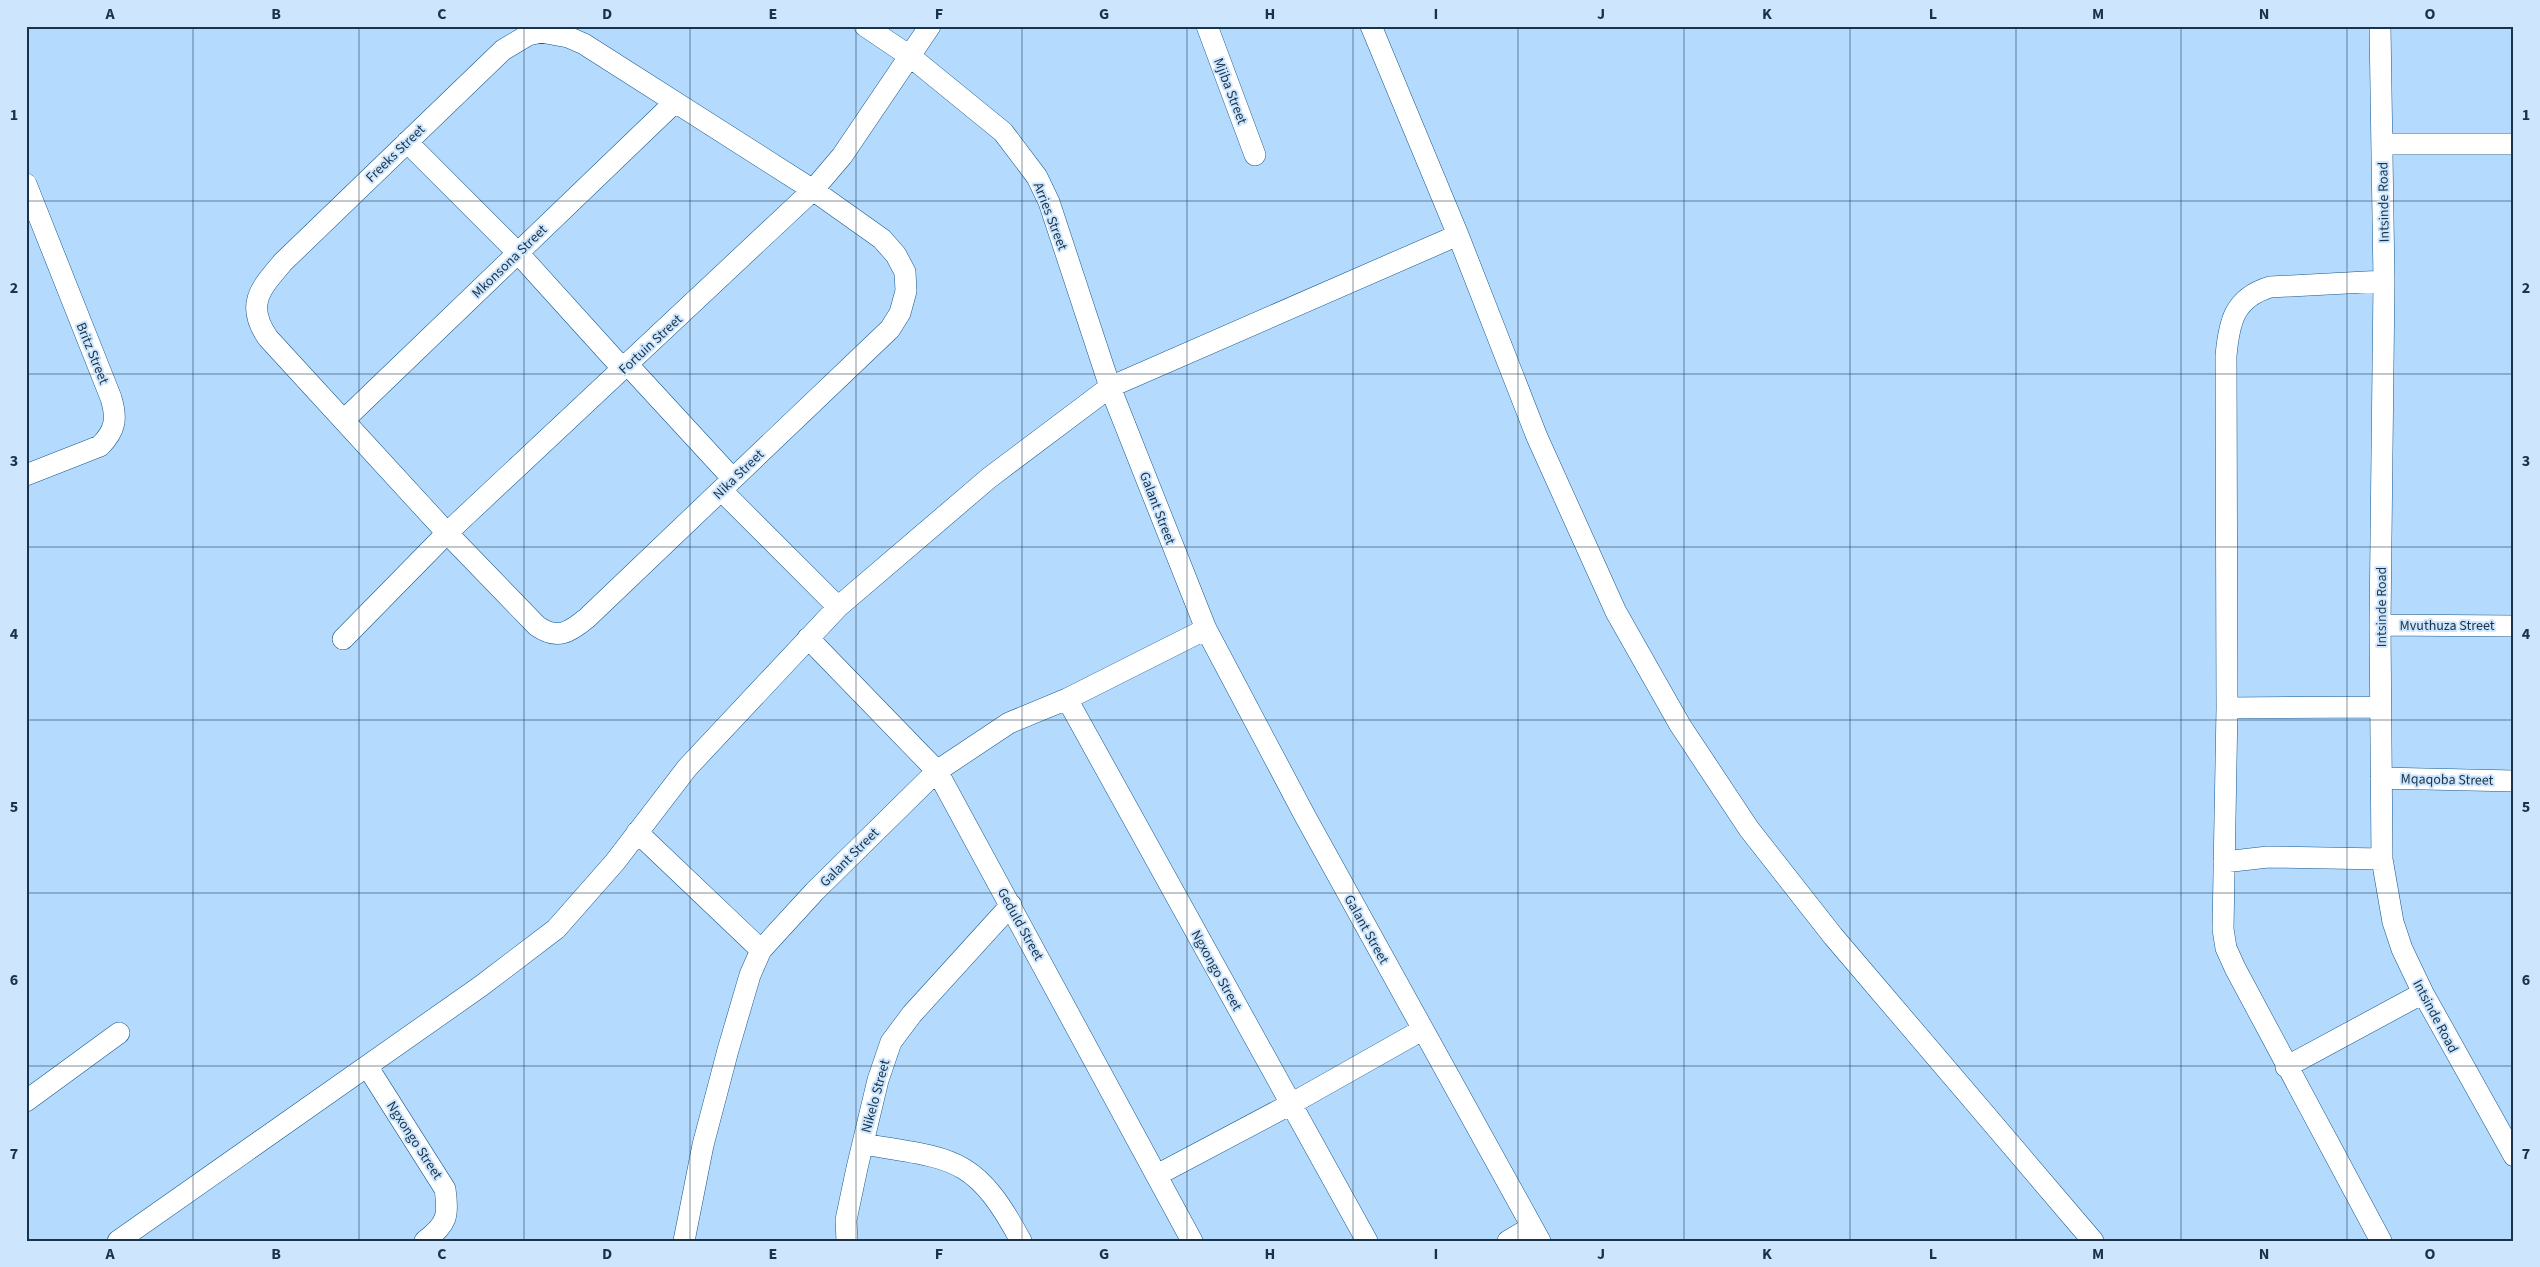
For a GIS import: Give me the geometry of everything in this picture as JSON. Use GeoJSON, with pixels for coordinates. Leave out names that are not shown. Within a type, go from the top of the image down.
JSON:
{"type":"FeatureCollection","features":[{"type":"Feature","properties":{"kind":"street","name":"Arries Street"},"geometry":{"type":"LineString","coordinates":[[865,26],[911,57],[1003,132],[1037,177],[1049,202],[1110,387]]}},
{"type":"Feature","properties":{"kind":"street","name":"Fortuin Street"},"geometry":{"type":"LineString","coordinates":[[342,639],[448,533],[813,190],[842,156],[911,57],[930,26]]}},
{"type":"Feature","properties":{"kind":"street","name":"Mjiba Street"},"geometry":{"type":"LineString","coordinates":[[1207,26],[1255,155]]}},
{"type":"Feature","properties":{"kind":"street"},"geometry":{"type":"LineString","coordinates":[[1371,26],[1458,235],[1537,437],[1612,604],[1680,725],[1750,829],[1833,936],[2093,1241]]}},
{"type":"Feature","properties":{"kind":"street","name":"Intsinde Road"},"geometry":{"type":"LineString","coordinates":[[2380,26],[2384,281],[2380,625],[2382,859],[2393,922],[2402,949],[2423,993],[2514,1156]]}},
{"type":"Feature","properties":{"kind":"street","name":"Freeks Street"},"geometry":{"type":"LineString","coordinates":[[448,533],[268,338],[255,314],[256,303],[266,284],[283,262],[502,50],[528,35],[541,32],[568,37],[584,44],[813,190]]}},
{"type":"Feature","properties":{"kind":"street","name":"Mkonsona Street"},"geometry":{"type":"LineString","coordinates":[[344,420],[675,102]]}},
{"type":"Feature","properties":{"kind":"street"},"geometry":{"type":"LineString","coordinates":[[407,142],[518,253],[625,367],[838,607]]}},
{"type":"Feature","properties":{"kind":"street"},"geometry":{"type":"LineString","coordinates":[[2382,144],[2514,144]]}},
{"type":"Feature","properties":{"kind":"street","name":"Britz Street"},"geometry":{"type":"LineString","coordinates":[[26,184],[110,398],[116,421],[108,439],[100,446],[26,475]]}},
{"type":"Feature","properties":{"kind":"street","name":"Nika Street"},"geometry":{"type":"LineString","coordinates":[[448,533],[537,626],[547,633],[556,635],[574,629],[587,618],[890,329],[900,313],[906,291],[904,272],[896,255],[882,239],[813,190]]}},
{"type":"Feature","properties":{"kind":"street"},"geometry":{"type":"LineString","coordinates":[[123,1239],[525,954],[556,929],[598,883],[687,768],[838,607],[990,478],[1110,387],[1458,235]]}},
{"type":"Feature","properties":{"kind":"street"},"geometry":{"type":"LineString","coordinates":[[2381,1241],[2286,1067],[2226,948],[2223,929],[2227,708],[2226,356],[2228,334],[2234,316],[2242,302],[2255,291],[2270,287],[2384,281]]}},
{"type":"Feature","properties":{"kind":"street","name":"Galant Street"},"geometry":{"type":"LineString","coordinates":[[1110,387],[1206,629],[1305,816],[1536,1234],[1508,1241]]}},
{"type":"Feature","properties":{"kind":"street","name":"Mvuthuza Street"},"geometry":{"type":"LineString","coordinates":[[2380,625],[2514,626]]}},
{"type":"Feature","properties":{"kind":"street","name":"Galant Street"},"geometry":{"type":"LineString","coordinates":[[684,1241],[703,1146],[720,1078],[750,975],[761,950],[815,890],[937,771],[1009,723],[1067,699],[1206,629]]}},
{"type":"Feature","properties":{"kind":"street","name":"Geduld Street"},"geometry":{"type":"LineString","coordinates":[[808,638],[937,771],[1192,1241]]}},
{"type":"Feature","properties":{"kind":"street","name":"Ngxongo Street"},"geometry":{"type":"LineString","coordinates":[[1067,699],[1367,1241]]}},
{"type":"Feature","properties":{"kind":"street"},"geometry":{"type":"LineString","coordinates":[[2227,708],[2380,707]]}},
{"type":"Feature","properties":{"kind":"street","name":"Mqaqoba Street"},"geometry":{"type":"LineString","coordinates":[[2381,778],[2514,781]]}},
{"type":"Feature","properties":{"kind":"street"},"geometry":{"type":"LineString","coordinates":[[637,832],[761,950]]}},
{"type":"Feature","properties":{"kind":"street"},"geometry":{"type":"LineString","coordinates":[[2224,862],[2268,857],[2382,859]]}},
{"type":"Feature","properties":{"kind":"street","name":"Nikelo Street"},"geometry":{"type":"LineString","coordinates":[[847,1241],[846,1220],[863,1144],[878,1080],[892,1042],[912,1014],[1011,905]]}},
{"type":"Feature","properties":{"kind":"street"},"geometry":{"type":"LineString","coordinates":[[2286,1067],[2423,993]]}},
{"type":"Feature","properties":{"kind":"street"},"geometry":{"type":"LineString","coordinates":[[1157,1175],[1291,1104],[1422,1030]]}},
{"type":"Feature","properties":{"kind":"street"},"geometry":{"type":"LineString","coordinates":[[26,1101],[119,1033]]}},
{"type":"Feature","properties":{"kind":"street","name":"Ngxongo Street"},"geometry":{"type":"LineString","coordinates":[[367,1066],[445,1189],[448,1206],[446,1218],[441,1228],[426,1241]]}},
{"type":"Feature","properties":{"kind":"street"},"geometry":{"type":"LineString","coordinates":[[863,1144],[935,1156],[968,1169],[996,1197],[1021,1241]]}}]}
